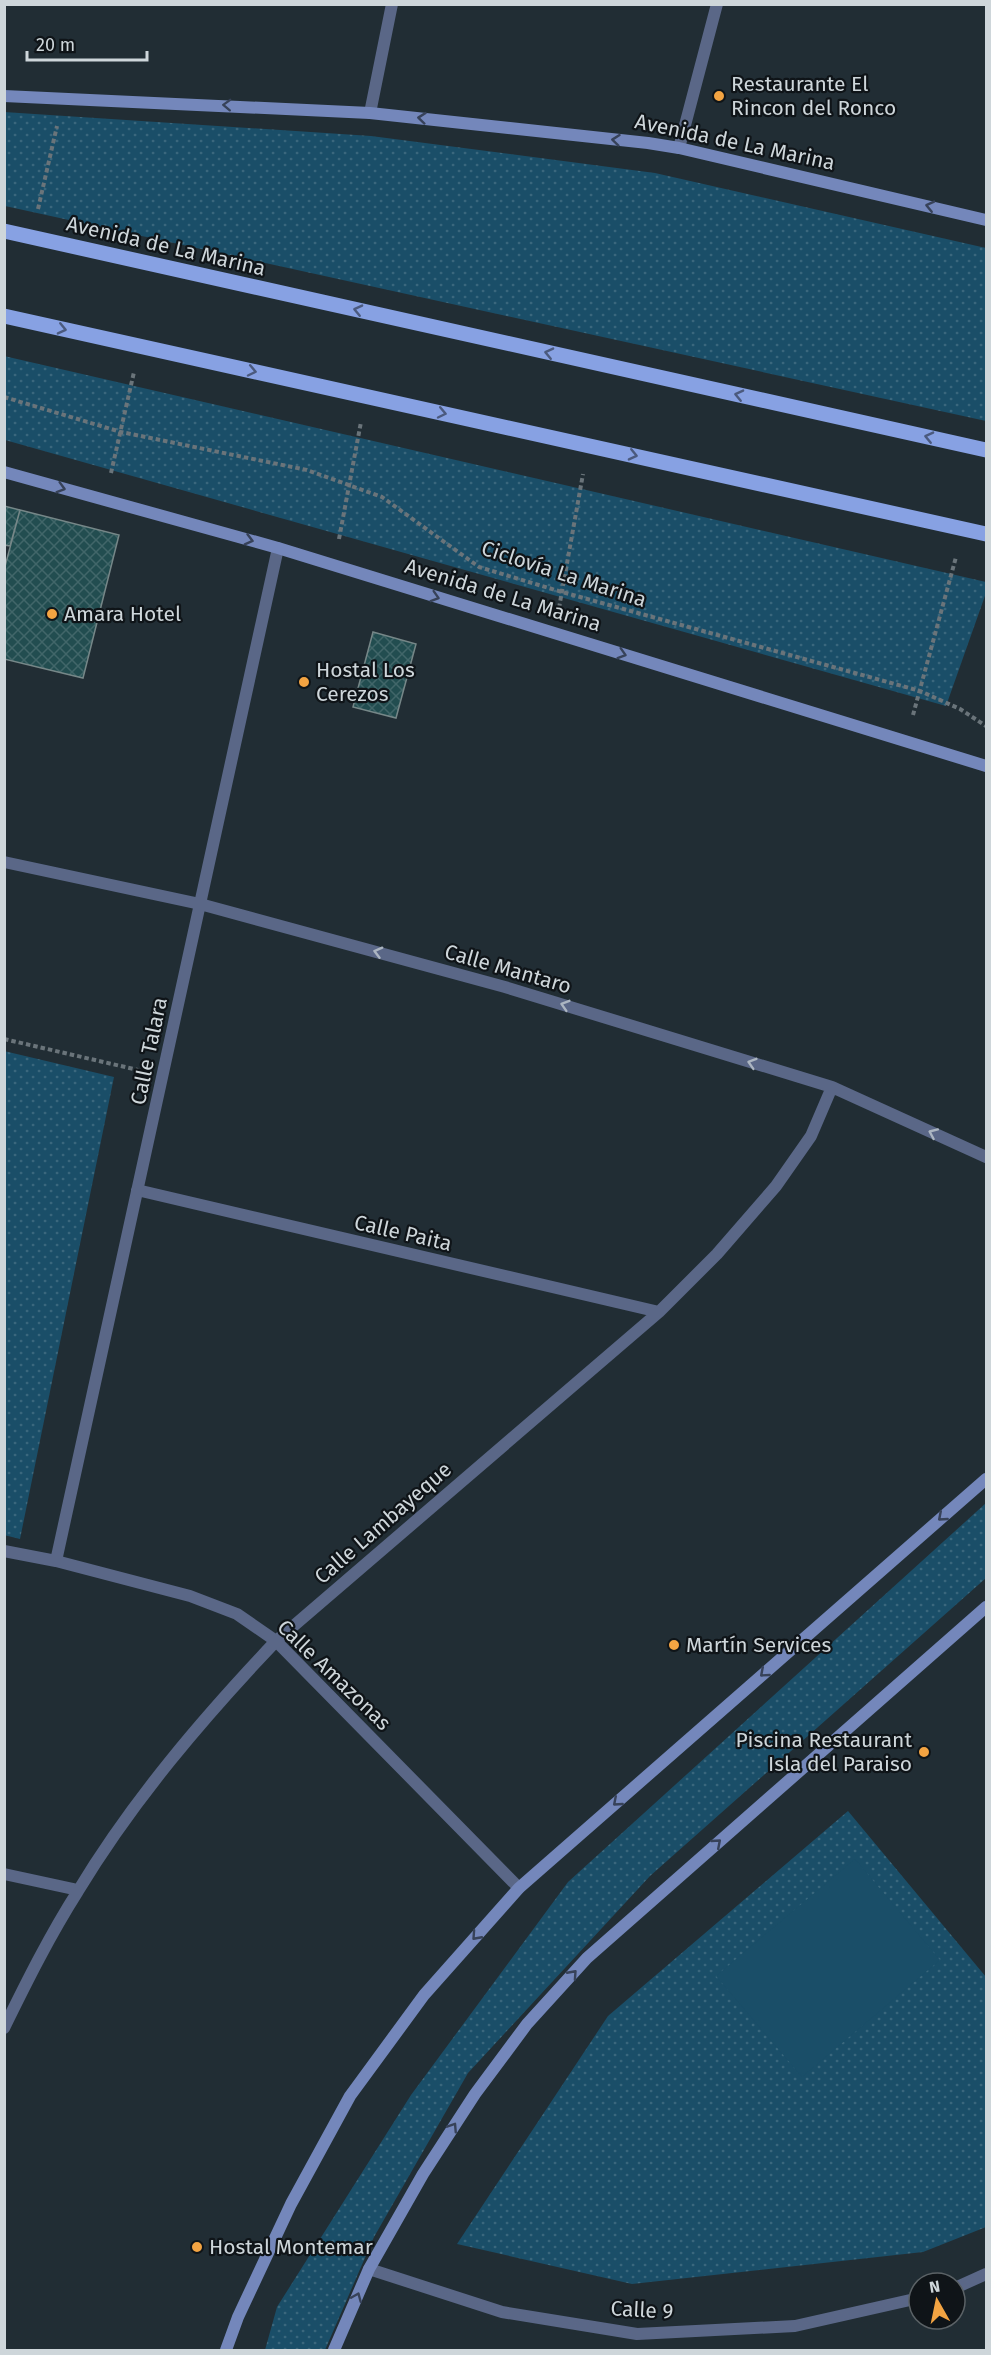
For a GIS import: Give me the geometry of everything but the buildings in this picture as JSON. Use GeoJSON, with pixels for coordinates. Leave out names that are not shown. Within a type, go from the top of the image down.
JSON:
{"type":"FeatureCollection","features":[{"type":"Feature","properties":{"kind":"main road","name":"Avenida de La Marina"},"geometry":{"type":"LineString","coordinates":[[4,96],[370,113],[679,148],[987,219]]}},
{"type":"Feature","properties":{"kind":"main road","name":"Avenida de La Marina"},"geometry":{"type":"LineString","coordinates":[[4,231],[987,450]]}},
{"type":"Feature","properties":{"kind":"main road"},"geometry":{"type":"LineString","coordinates":[[4,316],[987,534]]}},
{"type":"Feature","properties":{"kind":"main road","name":"Avenida de La Marina"},"geometry":{"type":"LineString","coordinates":[[4,472],[278,548],[987,766]]}},
{"type":"Feature","properties":{"kind":"main road"},"geometry":{"type":"LineString","coordinates":[[226,2350],[238,2317],[291,2204],[350,2096],[424,1995],[519,1888],[987,1479]]}},
{"type":"Feature","properties":{"kind":"main road"},"geometry":{"type":"LineString","coordinates":[[334,2350],[369,2269],[423,2174],[475,2094],[527,2024],[587,1958],[987,1607]]}},
{"type":"Feature","properties":{"kind":"street"},"geometry":{"type":"LineString","coordinates":[[370,113],[392,4]]}},
{"type":"Feature","properties":{"kind":"street"},"geometry":{"type":"LineString","coordinates":[[679,148],[717,4]]}},
{"type":"Feature","properties":{"kind":"street","name":"Calle Talara"},"geometry":{"type":"LineString","coordinates":[[56,1562],[278,548]]}},
{"type":"Feature","properties":{"kind":"street","name":"Calle Mantaro"},"geometry":{"type":"LineString","coordinates":[[4,862],[200,904],[505,987],[832,1087],[987,1157]]}},
{"type":"Feature","properties":{"kind":"street","name":"Calle Lambayeque"},"geometry":{"type":"LineString","coordinates":[[4,2028],[36,1963],[78,1890],[124,1821],[219,1701],[276,1641],[659,1312],[717,1254],[776,1186],[811,1136],[832,1087]]}},
{"type":"Feature","properties":{"kind":"street","name":"Calle Paita"},"geometry":{"type":"LineString","coordinates":[[137,1190],[659,1312]]}},
{"type":"Feature","properties":{"kind":"street","name":"Calle Amazonas"},"geometry":{"type":"LineString","coordinates":[[4,1551],[190,1596],[237,1614],[276,1641],[519,1888]]}},
{"type":"Feature","properties":{"kind":"street"},"geometry":{"type":"LineString","coordinates":[[4,1874],[78,1890]]}},
{"type":"Feature","properties":{"kind":"street","name":"Calle 9"},"geometry":{"type":"LineString","coordinates":[[369,2269],[502,2312],[637,2334],[795,2326],[907,2301]]}},
{"type":"Feature","properties":{"kind":"street"},"geometry":{"type":"LineString","coordinates":[[967,2283],[987,2274]]}},
{"type":"Feature","properties":{"kind":"path"},"geometry":{"type":"LineString","coordinates":[[32,238],[63,99]]}},
{"type":"Feature","properties":{"kind":"path"},"geometry":{"type":"LineString","coordinates":[[105,500],[140,346]]}},
{"type":"Feature","properties":{"kind":"path"},"geometry":{"type":"LineString","coordinates":[[334,566],[366,396]]}},
{"type":"Feature","properties":{"kind":"path","name":"Ciclovía La Marina"},"geometry":{"type":"LineString","coordinates":[[4,397],[121,432],[307,470],[349,484],[382,497],[479,567],[920,691],[960,709],[987,726]]}},
{"type":"Feature","properties":{"kind":"path"},"geometry":{"type":"LineString","coordinates":[[554,633],[588,445]]}},
{"type":"Feature","properties":{"kind":"path"},"geometry":{"type":"LineString","coordinates":[[906,741],[963,529]]}},
{"type":"Feature","properties":{"kind":"path"},"geometry":{"type":"LineString","coordinates":[[4,1039],[164,1077]]}},
{"type":"Feature","properties":{"kind":"shaded area"},"geometry":{"type":"Polygon","coordinates":[[[4,112],[371,136],[655,173],[986,248],[986,421],[5,206],[4,112]]]}},
{"type":"Feature","properties":{"kind":"shaded area"},"geometry":{"type":"Polygon","coordinates":[[[4,356],[986,582],[986,593],[946,706],[5,440],[4,356]]]}},
{"type":"Feature","properties":{"kind":"shaded area"},"geometry":{"type":"Polygon","coordinates":[[[4,1051],[114,1077],[20,1539],[4,1535],[4,1051]]]}},
{"type":"Feature","properties":{"kind":"shaded area"},"geometry":{"type":"Polygon","coordinates":[[[986,1503],[986,1578],[650,1876],[468,2073],[374,2237],[325,2350],[265,2350],[277,2307],[411,2095],[568,1882],[986,1503]]]}},
{"type":"Feature","properties":{"kind":"shaded area"},"geometry":{"type":"Polygon","coordinates":[[[848,1811],[986,1977],[986,2227],[923,2252],[632,2284],[457,2244],[608,2016],[848,1811]]]}},
{"type":"Feature","properties":{"kind":"shaded area"},"geometry":{"type":"Polygon","coordinates":[[[855,1859],[940,1960],[802,2077],[716,1976],[855,1859]]]}},
{"type":"Feature","properties":{"kind":"place","name":"Restaurante El Rincon del Ronco"},"geometry":{"type":"Point","coordinates":[719,96]}},
{"type":"Feature","properties":{"kind":"place","name":"Amara Hotel"},"geometry":{"type":"Point","coordinates":[52,614]}},
{"type":"Feature","properties":{"kind":"place","name":"Hostal Los Cerezos"},"geometry":{"type":"Point","coordinates":[304,682]}},
{"type":"Feature","properties":{"kind":"place","name":"Martín Services"},"geometry":{"type":"Point","coordinates":[674,1645]}},
{"type":"Feature","properties":{"kind":"place","name":"Piscina Restaurant Isla del Paraiso"},"geometry":{"type":"Point","coordinates":[924,1752]}},
{"type":"Feature","properties":{"kind":"place","name":"Hostal Montemar"},"geometry":{"type":"Point","coordinates":[197,2247]}}]}
